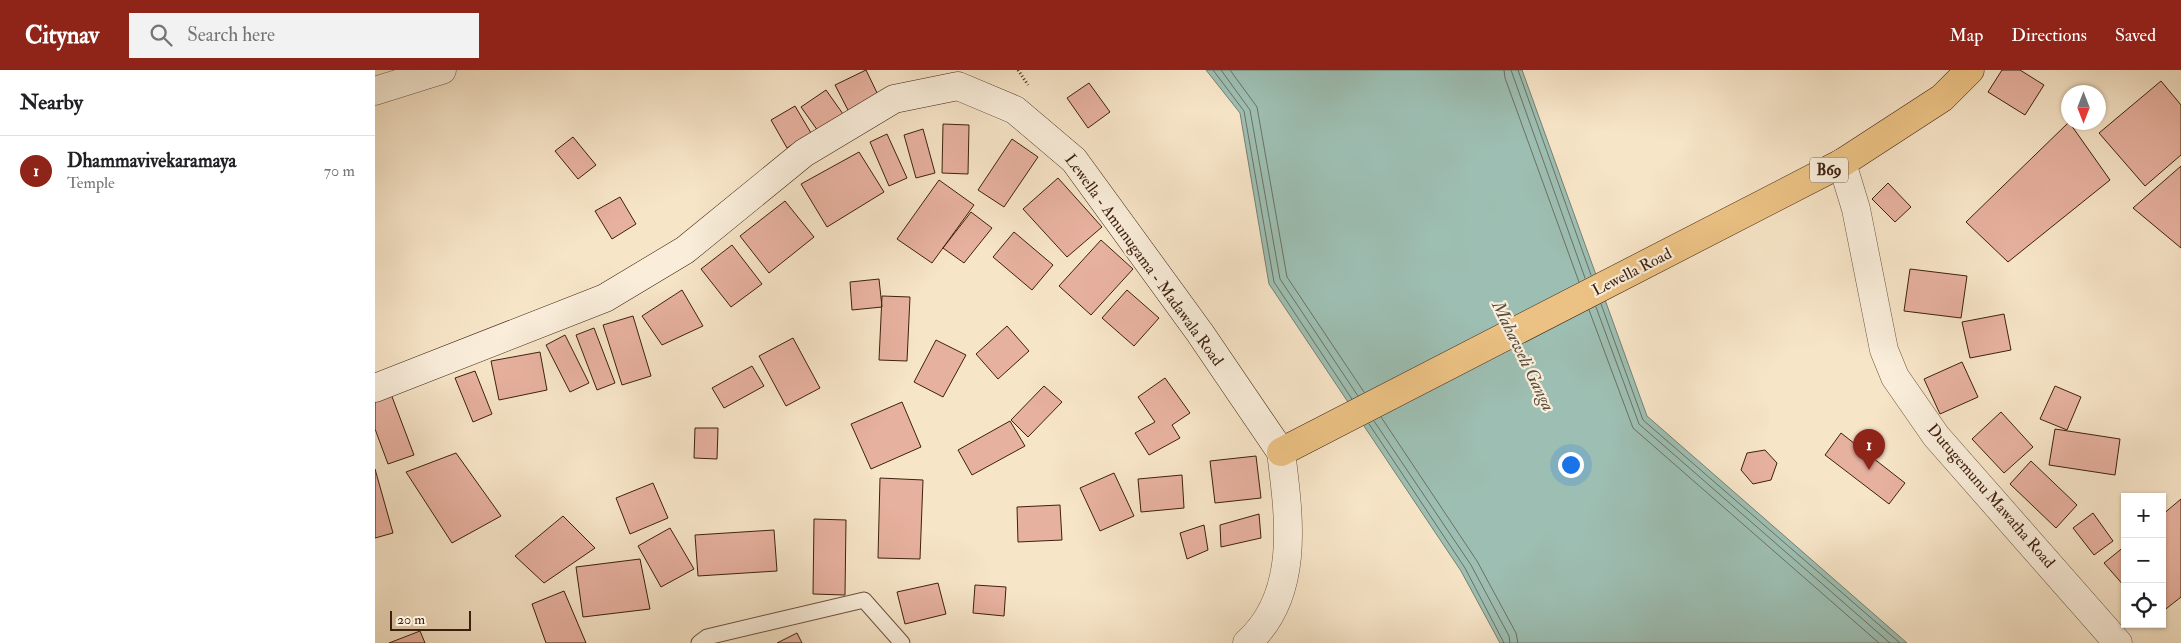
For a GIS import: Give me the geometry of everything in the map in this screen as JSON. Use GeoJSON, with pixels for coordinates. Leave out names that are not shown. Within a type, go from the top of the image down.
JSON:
{"type":"FeatureCollection","features":[{"type":"Feature","properties":{"kind":"main road"},"geometry":{"type":"LineString","coordinates":[[375,91],[442,70]]}},
{"type":"Feature","properties":{"kind":"main road","name":"Lewella Road"},"geometry":{"type":"LineString","coordinates":[[1281,452],[1842,163],[1942,98],[1970,70]]}},
{"type":"Feature","properties":{"kind":"main road","name":"Lewella - Amunugama - Madawala Road"},"geometry":{"type":"LineString","coordinates":[[375,388],[605,298],[685,250],[804,153],[828,138],[894,99],[958,86],[1015,110],[1074,160],[1200,333],[1281,452]]}},
{"type":"Feature","properties":{"kind":"main road","name":"Dutugemunu Mawatha Road"},"geometry":{"type":"LineString","coordinates":[[1842,163],[1856,209],[1868,276],[1885,350],[1895,376],[1936,436],[2118,643]]}},
{"type":"Feature","properties":{"kind":"main road"},"geometry":{"type":"LineString","coordinates":[[1247,643],[1257,633],[1277,601],[1284,578],[1289,528],[1281,452]]}},
{"type":"Feature","properties":{"kind":"lane"},"geometry":{"type":"LineString","coordinates":[[706,641],[864,600],[902,643]]}},
{"type":"Feature","properties":{"kind":"water","name":"Mahaweli Ganga"},"geometry":{"type":"Polygon","coordinates":[[[1206,70],[1522,70],[1647,416],[1907,643],[1500,643],[1461,571],[1269,284],[1240,113],[1206,70]]]}},
{"type":"Feature","properties":{"kind":"building"},"geometry":{"type":"Polygon","coordinates":[[[866,70],[880,99],[850,114],[835,85],[866,70]]]}},
{"type":"Feature","properties":{"kind":"building"},"geometry":{"type":"Polygon","coordinates":[[[2002,70],[2020,70],[2044,85],[2025,115],[1988,92],[2002,70]]]}},
{"type":"Feature","properties":{"kind":"building"},"geometry":{"type":"Polygon","coordinates":[[[2161,81],[2181,105],[2181,155],[2145,186],[2099,133],[2106,130],[2106,127],[2161,81]]]}},
{"type":"Feature","properties":{"kind":"building"},"geometry":{"type":"Polygon","coordinates":[[[1089,83],[1110,112],[1088,128],[1067,98],[1089,83]]]}},
{"type":"Feature","properties":{"kind":"building"},"geometry":{"type":"Polygon","coordinates":[[[826,90],[843,114],[818,131],[801,107],[826,90]]]}},
{"type":"Feature","properties":{"kind":"building"},"geometry":{"type":"Polygon","coordinates":[[[795,106],[811,133],[787,148],[771,120],[795,106]]]}},
{"type":"Feature","properties":{"kind":"building"},"geometry":{"type":"Polygon","coordinates":[[[943,124],[969,125],[968,174],[942,173],[943,124]]]}},
{"type":"Feature","properties":{"kind":"building"},"geometry":{"type":"Polygon","coordinates":[[[923,129],[935,173],[916,178],[904,135],[923,129]]]}},
{"type":"Feature","properties":{"kind":"building"},"geometry":{"type":"Polygon","coordinates":[[[2061,130],[2075,130],[2110,180],[2008,262],[1966,222],[2061,130]]]}},
{"type":"Feature","properties":{"kind":"building"},"geometry":{"type":"Polygon","coordinates":[[[887,134],[907,178],[889,186],[870,142],[887,134]]]}},
{"type":"Feature","properties":{"kind":"building"},"geometry":{"type":"Polygon","coordinates":[[[573,137],[596,165],[578,179],[555,151],[573,137]]]}},
{"type":"Feature","properties":{"kind":"building"},"geometry":{"type":"Polygon","coordinates":[[[1012,139],[1038,157],[1004,207],[978,190],[1012,139]]]}},
{"type":"Feature","properties":{"kind":"building"},"geometry":{"type":"Polygon","coordinates":[[[859,152],[884,192],[827,227],[801,184],[859,152]]]}},
{"type":"Feature","properties":{"kind":"building"},"geometry":{"type":"Polygon","coordinates":[[[2181,166],[2181,248],[2133,208],[2181,166]]]}},
{"type":"Feature","properties":{"kind":"building"},"geometry":{"type":"Polygon","coordinates":[[[1058,178],[1102,227],[1067,257],[1023,209],[1058,178]]]}},
{"type":"Feature","properties":{"kind":"building"},"geometry":{"type":"Polygon","coordinates":[[[939,180],[974,205],[932,263],[897,239],[939,180]]]}},
{"type":"Feature","properties":{"kind":"building"},"geometry":{"type":"Polygon","coordinates":[[[1888,183],[1911,207],[1895,222],[1872,199],[1888,183]]]}},
{"type":"Feature","properties":{"kind":"building"},"geometry":{"type":"Polygon","coordinates":[[[620,197],[636,224],[612,239],[595,211],[620,197]]]}},
{"type":"Feature","properties":{"kind":"building"},"geometry":{"type":"Polygon","coordinates":[[[785,201],[814,237],[769,273],[740,236],[785,201]]]}},
{"type":"Feature","properties":{"kind":"building"},"geometry":{"type":"Polygon","coordinates":[[[971,212],[992,228],[964,263],[943,248],[971,212]]]}},
{"type":"Feature","properties":{"kind":"building"},"geometry":{"type":"Polygon","coordinates":[[[1014,232],[1053,265],[1032,290],[993,257],[1014,232]]]}},
{"type":"Feature","properties":{"kind":"building"},"geometry":{"type":"Polygon","coordinates":[[[1101,240],[1133,269],[1091,315],[1059,286],[1101,240]]]}},
{"type":"Feature","properties":{"kind":"building"},"geometry":{"type":"Polygon","coordinates":[[[732,245],[762,284],[731,307],[701,269],[732,245]]]}},
{"type":"Feature","properties":{"kind":"building"},"geometry":{"type":"Polygon","coordinates":[[[1910,269],[1967,276],[1961,318],[1904,311],[1910,269]]]}},
{"type":"Feature","properties":{"kind":"building"},"geometry":{"type":"Polygon","coordinates":[[[879,279],[882,307],[852,310],[850,282],[879,279]]]}},
{"type":"Feature","properties":{"kind":"building"},"geometry":{"type":"Polygon","coordinates":[[[682,290],[703,326],[662,345],[642,316],[682,290]]]}},
{"type":"Feature","properties":{"kind":"building"},"geometry":{"type":"Polygon","coordinates":[[[1127,290],[1159,318],[1134,346],[1102,318],[1127,290]]]}},
{"type":"Feature","properties":{"kind":"building"},"geometry":{"type":"Polygon","coordinates":[[[882,296],[910,297],[907,361],[879,360],[882,296]]]}},
{"type":"Feature","properties":{"kind":"building"},"geometry":{"type":"Polygon","coordinates":[[[2004,314],[2011,350],[1970,358],[1962,322],[2004,314]]]}},
{"type":"Feature","properties":{"kind":"building"},"geometry":{"type":"Polygon","coordinates":[[[633,316],[651,376],[622,385],[603,325],[633,316]]]}},
{"type":"Feature","properties":{"kind":"building"},"geometry":{"type":"Polygon","coordinates":[[[1007,326],[1029,351],[998,379],[976,354],[1007,326]]]}},
{"type":"Feature","properties":{"kind":"building"},"geometry":{"type":"Polygon","coordinates":[[[594,328],[615,383],[597,390],[576,335],[594,328]]]}},
{"type":"Feature","properties":{"kind":"building"},"geometry":{"type":"Polygon","coordinates":[[[565,335],[589,383],[570,392],[546,345],[565,335]]]}},
{"type":"Feature","properties":{"kind":"building"},"geometry":{"type":"Polygon","coordinates":[[[793,338],[820,388],[786,406],[759,356],[793,338]]]}},
{"type":"Feature","properties":{"kind":"building"},"geometry":{"type":"Polygon","coordinates":[[[936,340],[966,355],[943,397],[914,382],[936,340]]]}},
{"type":"Feature","properties":{"kind":"building"},"geometry":{"type":"Polygon","coordinates":[[[540,352],[547,390],[499,400],[491,361],[540,352]]]}},
{"type":"Feature","properties":{"kind":"building"},"geometry":{"type":"Polygon","coordinates":[[[1962,362],[1978,397],[1940,414],[1924,379],[1962,362]]]}},
{"type":"Feature","properties":{"kind":"building"},"geometry":{"type":"Polygon","coordinates":[[[752,366],[764,386],[724,408],[712,388],[752,366]]]}},
{"type":"Feature","properties":{"kind":"building"},"geometry":{"type":"Polygon","coordinates":[[[475,371],[492,414],[473,422],[455,378],[475,371]]]}},
{"type":"Feature","properties":{"kind":"building"},"geometry":{"type":"Polygon","coordinates":[[[1165,378],[1190,413],[1172,425],[1180,438],[1149,455],[1135,433],[1155,422],[1138,397],[1165,378]]]}},
{"type":"Feature","properties":{"kind":"building"},"geometry":{"type":"Polygon","coordinates":[[[1044,386],[1062,402],[1028,437],[1011,420],[1044,386]]]}},
{"type":"Feature","properties":{"kind":"building"},"geometry":{"type":"Polygon","coordinates":[[[2055,386],[2081,397],[2067,430],[2040,419],[2055,386]]]}},
{"type":"Feature","properties":{"kind":"building"},"geometry":{"type":"Polygon","coordinates":[[[391,394],[414,455],[388,464],[375,429],[375,400],[391,394]]]}},
{"type":"Feature","properties":{"kind":"building"},"geometry":{"type":"Polygon","coordinates":[[[902,402],[921,447],[871,469],[851,424],[902,402]]]}},
{"type":"Feature","properties":{"kind":"building"},"geometry":{"type":"Polygon","coordinates":[[[2001,412],[2033,447],[2004,473],[1972,439],[2001,412]]]}},
{"type":"Feature","properties":{"kind":"building"},"geometry":{"type":"Polygon","coordinates":[[[1010,421],[1025,446],[972,475],[958,450],[1010,421]]]}},
{"type":"Feature","properties":{"kind":"building"},"geometry":{"type":"Polygon","coordinates":[[[695,428],[718,428],[717,459],[694,458],[695,428]]]}},
{"type":"Feature","properties":{"kind":"building"},"geometry":{"type":"Polygon","coordinates":[[[2055,429],[2120,439],[2115,475],[2049,465],[2055,429]]]}},
{"type":"Feature","properties":{"kind":"building"},"geometry":{"type":"Polygon","coordinates":[[[1841,433],[1905,483],[1889,504],[1825,455],[1841,433]]]}},
{"type":"Feature","properties":{"kind":"building"},"geometry":{"type":"Polygon","coordinates":[[[1765,450],[1777,463],[1771,480],[1753,484],[1741,470],[1747,453],[1765,450]]]}},
{"type":"Feature","properties":{"kind":"building"},"geometry":{"type":"Polygon","coordinates":[[[456,453],[501,516],[452,543],[406,472],[456,453]]]}},
{"type":"Feature","properties":{"kind":"building"},"geometry":{"type":"Polygon","coordinates":[[[1256,456],[1261,498],[1215,503],[1210,461],[1256,456]]]}},
{"type":"Feature","properties":{"kind":"building"},"geometry":{"type":"Polygon","coordinates":[[[2031,461],[2077,505],[2056,528],[2010,484],[2031,461]]]}},
{"type":"Feature","properties":{"kind":"building"},"geometry":{"type":"Polygon","coordinates":[[[375,469],[393,533],[375,538],[375,469]]]}},
{"type":"Feature","properties":{"kind":"building"},"geometry":{"type":"Polygon","coordinates":[[[1114,473],[1134,516],[1100,531],[1080,488],[1114,473]]]}},
{"type":"Feature","properties":{"kind":"building"},"geometry":{"type":"Polygon","coordinates":[[[1182,475],[1184,508],[1141,512],[1138,479],[1182,475]]]}},
{"type":"Feature","properties":{"kind":"building"},"geometry":{"type":"Polygon","coordinates":[[[880,478],[923,480],[920,559],[878,558],[880,478]]]}},
{"type":"Feature","properties":{"kind":"building"},"geometry":{"type":"Polygon","coordinates":[[[653,483],[668,518],[630,534],[616,498],[653,483]]]}},
{"type":"Feature","properties":{"kind":"building"},"geometry":{"type":"Polygon","coordinates":[[[2181,499],[2181,597],[2166,609],[2166,538],[2166,512],[2181,499]]]}},
{"type":"Feature","properties":{"kind":"building"},"geometry":{"type":"Polygon","coordinates":[[[1060,505],[1062,540],[1018,542],[1017,507],[1060,505]]]}},
{"type":"Feature","properties":{"kind":"building"},"geometry":{"type":"Polygon","coordinates":[[[2093,513],[2113,541],[2094,555],[2073,528],[2093,513]]]}},
{"type":"Feature","properties":{"kind":"building"},"geometry":{"type":"Polygon","coordinates":[[[1259,514],[1261,538],[1221,547],[1220,525],[1259,514]]]}},
{"type":"Feature","properties":{"kind":"building"},"geometry":{"type":"Polygon","coordinates":[[[563,516],[595,548],[544,583],[515,556],[563,516]]]}},
{"type":"Feature","properties":{"kind":"building"},"geometry":{"type":"Polygon","coordinates":[[[814,519],[846,520],[845,595],[813,594],[814,519]]]}},
{"type":"Feature","properties":{"kind":"building"},"geometry":{"type":"Polygon","coordinates":[[[1204,525],[1208,550],[1187,559],[1180,533],[1204,525]]]}},
{"type":"Feature","properties":{"kind":"building"},"geometry":{"type":"Polygon","coordinates":[[[670,528],[694,569],[661,587],[638,546],[670,528]]]}},
{"type":"Feature","properties":{"kind":"building"},"geometry":{"type":"Polygon","coordinates":[[[774,530],[777,571],[698,576],[695,535],[774,530]]]}},
{"type":"Feature","properties":{"kind":"building"},"geometry":{"type":"Polygon","coordinates":[[[2121,549],[2121,582],[2104,563],[2121,549]]]}},
{"type":"Feature","properties":{"kind":"building"},"geometry":{"type":"Polygon","coordinates":[[[640,559],[650,609],[583,617],[576,567],[640,559]]]}},
{"type":"Feature","properties":{"kind":"building"},"geometry":{"type":"Polygon","coordinates":[[[938,583],[946,614],[905,624],[897,592],[938,583]]]}},
{"type":"Feature","properties":{"kind":"building"},"geometry":{"type":"Polygon","coordinates":[[[975,585],[1006,587],[1004,616],[973,613],[975,585]]]}},
{"type":"Feature","properties":{"kind":"building"},"geometry":{"type":"Polygon","coordinates":[[[564,591],[586,643],[546,643],[532,604],[564,591]]]}},
{"type":"Feature","properties":{"kind":"building"},"geometry":{"type":"Polygon","coordinates":[[[420,631],[425,643],[389,643],[420,631]]]}},
{"type":"Feature","properties":{"kind":"building"},"geometry":{"type":"Polygon","coordinates":[[[797,633],[802,643],[777,643],[797,633]]]}},
{"type":"Feature","properties":{"kind":"place","name":"Dhammavivekaramaya"},"geometry":{"type":"Point","coordinates":[1869,470]}}]}
